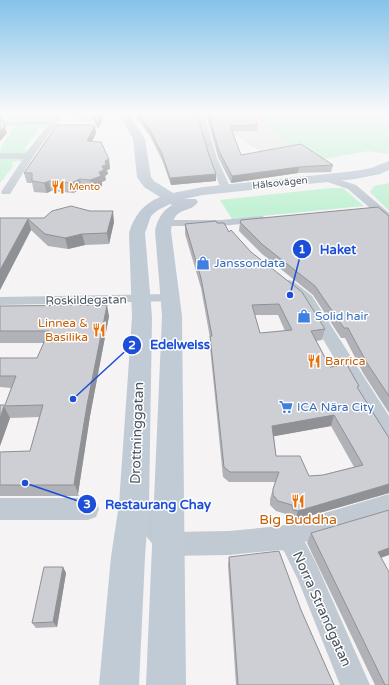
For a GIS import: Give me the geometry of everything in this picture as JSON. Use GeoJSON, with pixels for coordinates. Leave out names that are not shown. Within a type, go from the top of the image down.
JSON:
{"type":"FeatureCollection","features":[{"type":"Feature","properties":{"kind":"main road"},"geometry":{"type":"LineString","coordinates":[[140,146],[144,177],[149,184],[176,201],[163,222],[171,298],[171,437],[167,544],[166,685]]}},
{"type":"Feature","properties":{"kind":"main road","name":"Hälsovägen"},"geometry":{"type":"LineString","coordinates":[[176,201],[226,189],[368,173],[389,165]]}},
{"type":"Feature","properties":{"kind":"main road","name":"Hälsovägen"},"geometry":{"type":"LineString","coordinates":[[176,201],[341,183],[369,179],[389,174]]}},
{"type":"Feature","properties":{"kind":"main road","name":"Drottninggatan"},"geometry":{"type":"LineString","coordinates":[[119,685],[128,557],[134,504],[142,317],[137,233],[139,222],[150,209],[176,201]]}},
{"type":"Feature","properties":{"kind":"street"},"geometry":{"type":"LineString","coordinates":[[6,192],[37,146]]}},
{"type":"Feature","properties":{"kind":"street"},"geometry":{"type":"LineString","coordinates":[[209,146],[212,158],[226,189]]}},
{"type":"Feature","properties":{"kind":"street"},"geometry":{"type":"LineString","coordinates":[[0,156],[29,156]]}},
{"type":"Feature","properties":{"kind":"street"},"geometry":{"type":"LineString","coordinates":[[325,178],[355,189],[389,219]]}},
{"type":"Feature","properties":{"kind":"street"},"geometry":{"type":"LineString","coordinates":[[360,209],[376,207]]}},
{"type":"Feature","properties":{"kind":"street"},"geometry":{"type":"LineString","coordinates":[[163,222],[222,223],[273,218]]}},
{"type":"Feature","properties":{"kind":"street"},"geometry":{"type":"LineString","coordinates":[[222,223],[233,234]]}},
{"type":"Feature","properties":{"kind":"street"},"geometry":{"type":"LineString","coordinates":[[279,276],[307,299],[389,433]]}},
{"type":"Feature","properties":{"kind":"street","name":"Roskildegatan"},"geometry":{"type":"LineString","coordinates":[[0,301],[171,298]]}},
{"type":"Feature","properties":{"kind":"street"},"geometry":{"type":"LineString","coordinates":[[134,504],[167,544],[228,543],[281,538],[389,505]]}},
{"type":"Feature","properties":{"kind":"street"},"geometry":{"type":"LineString","coordinates":[[0,509],[88,509]]}},
{"type":"Feature","properties":{"kind":"street","name":"Norra Strandgatan"},"geometry":{"type":"LineString","coordinates":[[281,538],[292,543],[299,555],[355,685]]}},
{"type":"Feature","properties":{"kind":"shaded area"},"geometry":{"type":"Polygon","coordinates":[[[251,146],[294,147],[269,155],[251,146]]]}},
{"type":"Feature","properties":{"kind":"green space"},"geometry":{"type":"Polygon","coordinates":[[[2,146],[26,146],[24,149],[30,150],[28,153],[0,154],[2,146]]]}},
{"type":"Feature","properties":{"kind":"green space"},"geometry":{"type":"Polygon","coordinates":[[[291,146],[389,146],[389,152],[388,154],[368,151],[324,159],[309,155],[291,146]]]}},
{"type":"Feature","properties":{"kind":"green space"},"geometry":{"type":"Polygon","coordinates":[[[0,158],[24,158],[22,161],[13,162],[11,164],[14,165],[0,183],[0,158]]]}},
{"type":"Feature","properties":{"kind":"green space"},"geometry":{"type":"Polygon","coordinates":[[[389,183],[389,211],[370,192],[374,186],[389,183]]]}},
{"type":"Feature","properties":{"kind":"green space"},"geometry":{"type":"Polygon","coordinates":[[[343,188],[364,206],[232,219],[220,200],[343,188]]]}},
{"type":"Feature","properties":{"kind":"building"},"geometry":{"type":"Polygon","coordinates":[[[43,146],[103,146],[109,159],[105,161],[106,165],[102,166],[104,170],[99,172],[101,176],[90,180],[80,179],[71,183],[49,181],[44,183],[32,181],[32,173],[24,173],[43,146]]]}},
{"type":"Feature","properties":{"kind":"building"},"geometry":{"type":"Polygon","coordinates":[[[158,146],[206,146],[216,174],[170,178],[158,146]]]}},
{"type":"Feature","properties":{"kind":"building"},"geometry":{"type":"Polygon","coordinates":[[[218,146],[238,146],[241,155],[290,146],[304,146],[333,165],[299,167],[232,176],[218,146]]]}},
{"type":"Feature","properties":{"kind":"building"},"geometry":{"type":"Polygon","coordinates":[[[71,206],[90,211],[113,211],[107,233],[82,234],[65,238],[45,234],[28,219],[0,270],[0,218],[44,218],[52,211],[71,206]]]}},
{"type":"Feature","properties":{"kind":"building"},"geometry":{"type":"Polygon","coordinates":[[[378,207],[389,216],[389,396],[367,363],[348,328],[344,328],[315,286],[263,245],[240,222],[241,220],[378,207]]]}},
{"type":"Feature","properties":{"kind":"building"},"geometry":{"type":"Polygon","coordinates":[[[216,221],[217,223],[224,223],[229,232],[231,230],[251,252],[302,292],[325,329],[311,331],[330,367],[347,365],[359,386],[357,387],[389,438],[389,484],[298,511],[293,510],[292,505],[278,501],[273,495],[273,489],[279,472],[230,472],[224,467],[210,336],[212,336],[201,278],[185,224],[216,221]],[[279,304],[252,305],[260,333],[292,330],[279,304]],[[334,415],[272,426],[276,456],[300,456],[309,476],[323,475],[363,465],[334,415]]]}},
{"type":"Feature","properties":{"kind":"building"},"geometry":{"type":"Polygon","coordinates":[[[107,305],[87,405],[75,485],[0,485],[0,452],[30,451],[43,405],[4,406],[0,418],[0,405],[5,405],[16,376],[0,376],[0,358],[37,358],[49,331],[0,331],[0,306],[107,305]]]}},
{"type":"Feature","properties":{"kind":"building"},"geometry":{"type":"Polygon","coordinates":[[[389,510],[389,548],[378,552],[389,572],[389,685],[385,685],[311,533],[389,510]]]}},
{"type":"Feature","properties":{"kind":"building"},"geometry":{"type":"Polygon","coordinates":[[[279,551],[301,610],[334,685],[238,685],[229,557],[279,551]]]}},
{"type":"Feature","properties":{"kind":"building"},"geometry":{"type":"Polygon","coordinates":[[[44,567],[63,567],[53,622],[32,623],[44,567]]]}},
{"type":"Feature","properties":{"kind":"place","name":"Mento"},"geometry":{"type":"Point","coordinates":[58,187]}},
{"type":"Feature","properties":{"kind":"place","name":"Janssondata"},"geometry":{"type":"Point","coordinates":[203,263]}},
{"type":"Feature","properties":{"kind":"place","name":"Haket"},"geometry":{"type":"Point","coordinates":[290,295]}},
{"type":"Feature","properties":{"kind":"place","name":"Solid hair"},"geometry":{"type":"Point","coordinates":[304,316]}},
{"type":"Feature","properties":{"kind":"place","name":"Linnea & Basilika"},"geometry":{"type":"Point","coordinates":[99,330]}},
{"type":"Feature","properties":{"kind":"place","name":"Barrica"},"geometry":{"type":"Point","coordinates":[314,361]}},
{"type":"Feature","properties":{"kind":"place","name":"Edelweiss"},"geometry":{"type":"Point","coordinates":[73,399]}},
{"type":"Feature","properties":{"kind":"place","name":"ICA Nära City"},"geometry":{"type":"Point","coordinates":[286,407]}},
{"type":"Feature","properties":{"kind":"place","name":"Restaurang Chay"},"geometry":{"type":"Point","coordinates":[25,483]}},
{"type":"Feature","properties":{"kind":"place","name":"Big Buddha"},"geometry":{"type":"Point","coordinates":[298,501]}}]}
